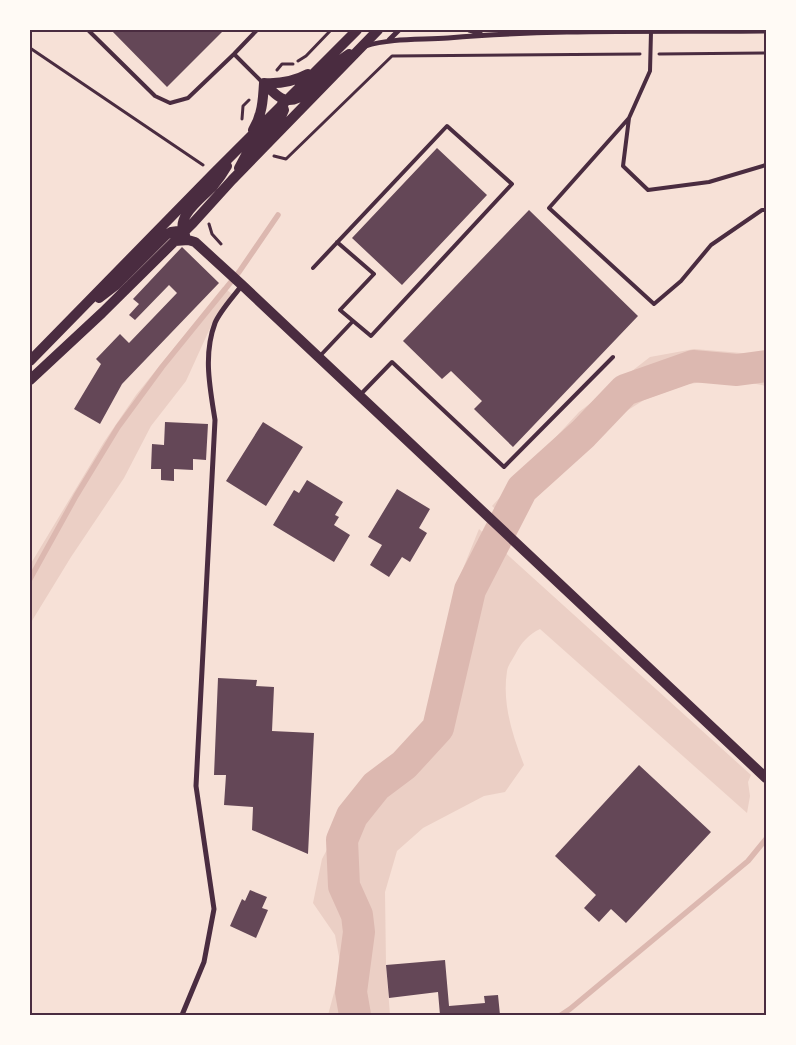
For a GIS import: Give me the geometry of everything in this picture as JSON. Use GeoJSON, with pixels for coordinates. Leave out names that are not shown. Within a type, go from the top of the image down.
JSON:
{"type":"FeatureCollection","features":[{"type":"Feature","properties":{"kind":"main road"},"geometry":{"type":"LineString","coordinates":[[30,361],[283,101],[357,30]]}},
{"type":"Feature","properties":{"kind":"main road"},"geometry":{"type":"LineString","coordinates":[[30,380],[187,234],[232,180],[378,30]]}},
{"type":"Feature","properties":{"kind":"main road"},"geometry":{"type":"LineString","coordinates":[[283,101],[298,98],[339,61],[362,46]]}},
{"type":"Feature","properties":{"kind":"main road"},"geometry":{"type":"LineString","coordinates":[[264,84],[282,84],[298,80],[320,66]]}},
{"type":"Feature","properties":{"kind":"main road"},"geometry":{"type":"LineString","coordinates":[[232,180],[247,153],[280,119],[284,110],[283,101],[264,84]]}},
{"type":"Feature","properties":{"kind":"main road"},"geometry":{"type":"LineString","coordinates":[[247,140],[258,121],[263,103],[264,84]]}},
{"type":"Feature","properties":{"kind":"main road"},"geometry":{"type":"LineString","coordinates":[[233,154],[221,176],[189,210],[184,219],[187,234],[766,778]]}},
{"type":"Feature","properties":{"kind":"main road"},"geometry":{"type":"LineString","coordinates":[[68,322],[116,285],[166,235],[171,232],[187,234]]}},
{"type":"Feature","properties":{"kind":"street"},"geometry":{"type":"LineString","coordinates":[[388,40],[399,30]]}},
{"type":"Feature","properties":{"kind":"street"},"geometry":{"type":"LineString","coordinates":[[469,30],[491,34]]}},
{"type":"Feature","properties":{"kind":"street"},"geometry":{"type":"LineString","coordinates":[[362,46],[388,40],[417,40],[491,34],[766,32]]}},
{"type":"Feature","properties":{"kind":"street"},"geometry":{"type":"LineString","coordinates":[[182,1015],[204,962],[214,909],[196,786],[215,429],[208,358],[216,323],[242,285]]}},
{"type":"Feature","properties":{"kind":"lane"},"geometry":{"type":"LineString","coordinates":[[88,30],[154,96],[170,103],[188,98],[257,30]]}},
{"type":"Feature","properties":{"kind":"lane"},"geometry":{"type":"LineString","coordinates":[[651,32],[650,71],[629,118],[622,166],[648,190],[709,182],[766,166]]}},
{"type":"Feature","properties":{"kind":"lane"},"geometry":{"type":"LineString","coordinates":[[234,54],[264,84]]}},
{"type":"Feature","properties":{"kind":"lane"},"geometry":{"type":"LineString","coordinates":[[629,118],[549,208],[654,304],[681,281],[711,245],[762,210],[766,210]]}},
{"type":"Feature","properties":{"kind":"lane"},"geometry":{"type":"LineString","coordinates":[[313,268],[337,242],[447,126],[512,184],[371,336],[340,310],[374,274],[337,242]]}},
{"type":"Feature","properties":{"kind":"lane"},"geometry":{"type":"LineString","coordinates":[[319,357],[353,321]]}},
{"type":"Feature","properties":{"kind":"lane"},"geometry":{"type":"LineString","coordinates":[[360,396],[392,362],[504,467],[613,357]]}},
{"type":"Feature","properties":{"kind":"path"},"geometry":{"type":"LineString","coordinates":[[30,48],[208,168]]}},
{"type":"Feature","properties":{"kind":"path"},"geometry":{"type":"LineString","coordinates":[[286,159],[392,56],[766,53]]}},
{"type":"Feature","properties":{"kind":"path"},"geometry":{"type":"LineString","coordinates":[[208,216],[212,234],[226,251],[220,265]]}},
{"type":"Feature","properties":{"kind":"shaded area"},"geometry":{"type":"Polygon","coordinates":[[[223,287],[232,294],[216,315],[186,381],[151,426],[124,478],[71,557],[30,624],[30,565],[104,442],[136,395],[223,287]]]}},
{"type":"Feature","properties":{"kind":"shaded area"},"geometry":{"type":"Polygon","coordinates":[[[694,349],[753,354],[766,351],[766,386],[730,379],[688,384],[644,400],[609,422],[510,523],[492,506],[579,412],[650,357],[694,349]]]}},
{"type":"Feature","properties":{"kind":"shaded area"},"geometry":{"type":"Polygon","coordinates":[[[479,529],[751,775],[748,782],[750,796],[747,813],[540,629],[532,633],[523,642],[509,664],[507,671],[507,707],[524,765],[505,792],[484,796],[423,828],[397,851],[385,892],[386,965],[390,1015],[328,1015],[341,967],[335,935],[313,903],[322,859],[366,776],[424,735],[429,725],[448,674],[451,605],[454,591],[479,529]]]}},
{"type":"Feature","properties":{"kind":"building"},"geometry":{"type":"Polygon","coordinates":[[[111,30],[224,30],[167,87],[111,30]]]}},
{"type":"Feature","properties":{"kind":"building"},"geometry":{"type":"Polygon","coordinates":[[[437,148],[487,195],[402,285],[352,238],[437,148]]]}},
{"type":"Feature","properties":{"kind":"building"},"geometry":{"type":"Polygon","coordinates":[[[529,210],[638,316],[513,447],[474,409],[482,401],[451,371],[442,379],[403,341],[529,210]]]}},
{"type":"Feature","properties":{"kind":"building"},"geometry":{"type":"Polygon","coordinates":[[[182,247],[219,283],[122,384],[100,424],[74,409],[101,364],[96,359],[120,334],[129,343],[177,293],[169,285],[135,320],[129,315],[139,304],[133,299],[182,247]]]}},
{"type":"Feature","properties":{"kind":"building"},"geometry":{"type":"Polygon","coordinates":[[[165,422],[208,424],[206,460],[193,459],[193,470],[174,469],[174,481],[161,480],[161,469],[151,469],[152,444],[164,445],[165,422]]]}},
{"type":"Feature","properties":{"kind":"building"},"geometry":{"type":"Polygon","coordinates":[[[263,422],[303,447],[266,506],[226,481],[263,422]]]}},
{"type":"Feature","properties":{"kind":"building"},"geometry":{"type":"Polygon","coordinates":[[[307,480],[343,502],[335,515],[339,517],[334,525],[350,535],[334,562],[273,525],[294,490],[299,493],[307,480]]]}},
{"type":"Feature","properties":{"kind":"building"},"geometry":{"type":"Polygon","coordinates":[[[397,489],[430,509],[419,528],[427,533],[410,562],[402,557],[389,577],[370,565],[382,545],[368,537],[397,489]]]}},
{"type":"Feature","properties":{"kind":"building"},"geometry":{"type":"Polygon","coordinates":[[[218,678],[257,680],[256,686],[274,687],[272,731],[314,733],[308,854],[252,830],[253,807],[224,805],[226,775],[214,775],[218,678]]]}},
{"type":"Feature","properties":{"kind":"building"},"geometry":{"type":"Polygon","coordinates":[[[639,765],[711,832],[626,923],[611,909],[599,922],[584,908],[596,895],[555,856],[639,765]]]}},
{"type":"Feature","properties":{"kind":"building"},"geometry":{"type":"Polygon","coordinates":[[[250,890],[267,897],[262,908],[268,910],[256,938],[230,926],[242,899],[245,901],[250,890]]]}},
{"type":"Feature","properties":{"kind":"building"},"geometry":{"type":"Polygon","coordinates":[[[445,960],[449,1006],[485,1003],[484,996],[498,995],[500,1015],[440,1015],[438,992],[389,998],[386,965],[445,960]]]}},
{"type":"Feature","properties":{"kind":"waterway"},"geometry":{"type":"LineString","coordinates":[[30,579],[76,496],[118,427],[162,367],[239,272],[278,215]]}},
{"type":"Feature","properties":{"kind":"waterway"},"geometry":{"type":"LineString","coordinates":[[355,1015],[351,992],[359,932],[357,915],[344,886],[342,840],[352,816],[376,786],[404,765],[438,728],[470,590],[522,489],[583,434],[625,390],[693,366],[737,370],[766,366]]}},
{"type":"Feature","properties":{"kind":"waterway"},"geometry":{"type":"LineString","coordinates":[[561,1015],[748,861],[766,839]]}}]}
